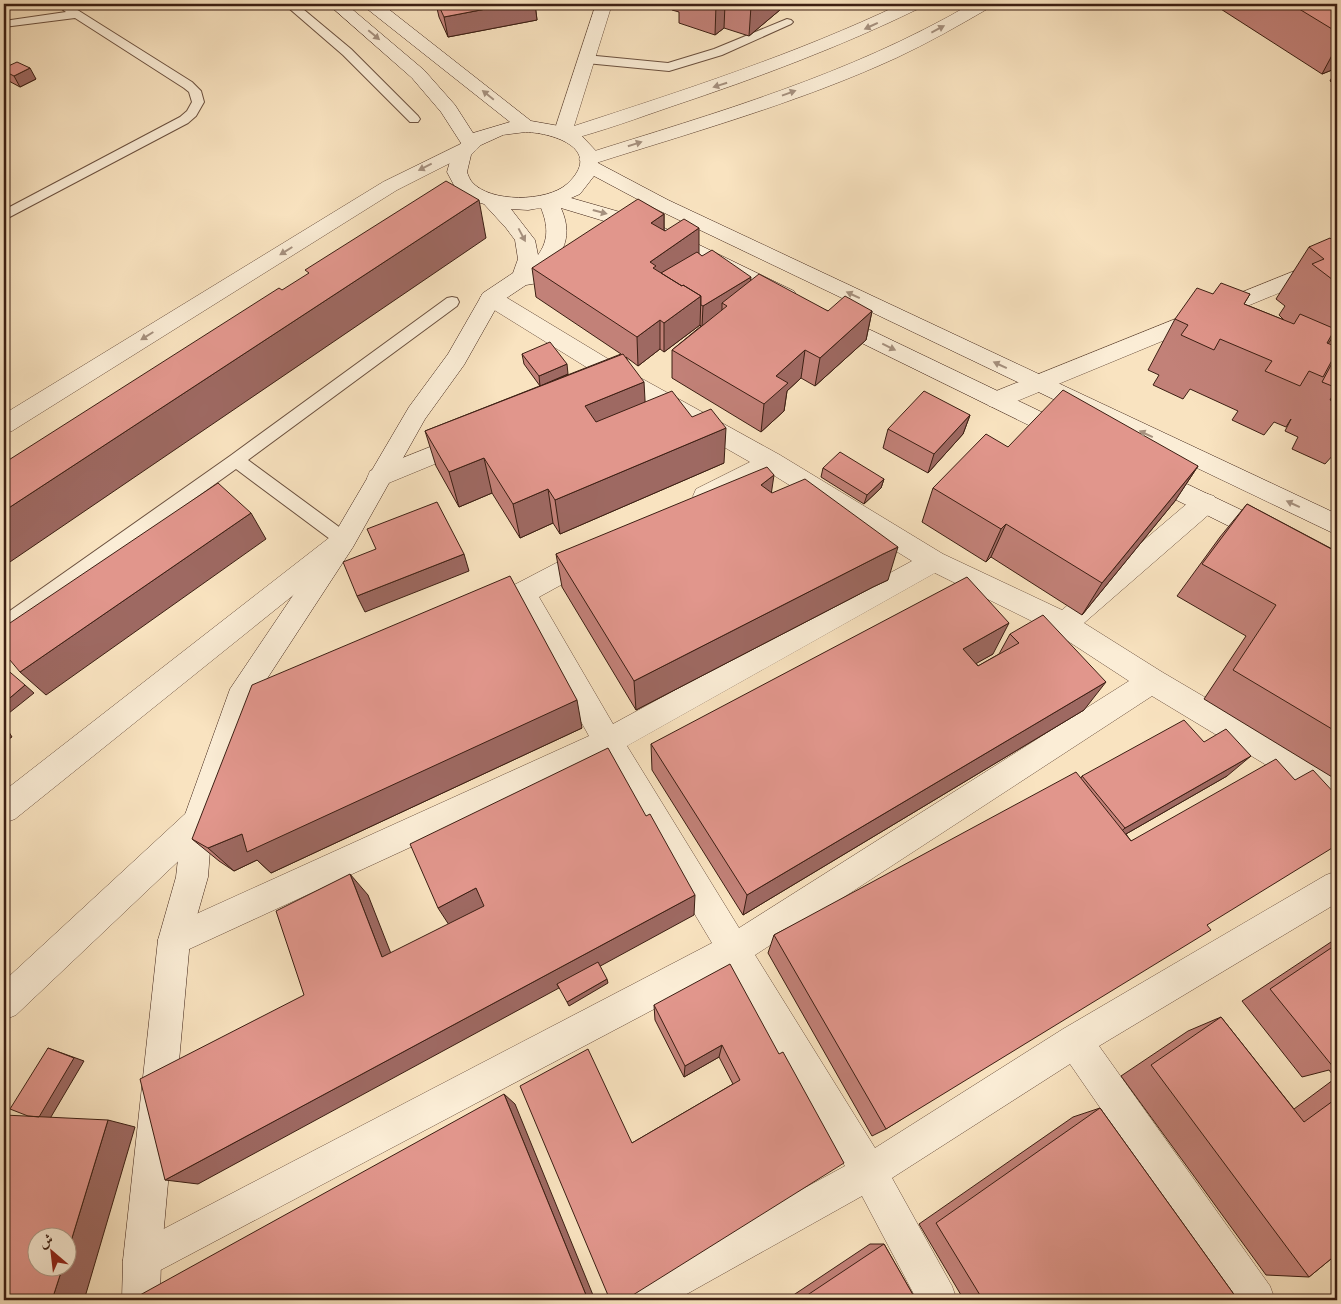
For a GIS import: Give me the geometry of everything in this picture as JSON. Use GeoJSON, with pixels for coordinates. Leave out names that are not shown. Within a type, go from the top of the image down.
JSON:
{"type":"FeatureCollection","features":[{"type":"Feature","properties":{"kind":"street"},"geometry":{"type":"LineString","coordinates":[[336,4],[418,74],[448,109],[470,145]]}},
{"type":"Feature","properties":{"kind":"street"},"geometry":{"type":"LineString","coordinates":[[372,4],[526,126]]}},
{"type":"Feature","properties":{"kind":"street"},"geometry":{"type":"LineString","coordinates":[[566,133],[586,59],[604,4]]}},
{"type":"Feature","properties":{"kind":"street"},"geometry":{"type":"LineString","coordinates":[[566,133],[730,82],[804,55],[914,4]]}},
{"type":"Feature","properties":{"kind":"street"},"geometry":{"type":"LineString","coordinates":[[589,163],[831,78],[904,47],[983,4]]}},
{"type":"Feature","properties":{"kind":"street"},"geometry":{"type":"LineString","coordinates":[[4,426],[390,186],[495,131],[526,126],[552,129],[566,133],[578,141],[586,150],[589,163],[585,176],[578,185],[550,200],[511,205],[494,202],[469,190],[461,182],[458,164],[470,145]]}},
{"type":"Feature","properties":{"kind":"street"},"geometry":{"type":"LineString","coordinates":[[589,163],[661,204],[1337,525]]}},
{"type":"Feature","properties":{"kind":"street"},"geometry":{"type":"LineString","coordinates":[[443,197],[469,190]]}},
{"type":"Feature","properties":{"kind":"street"},"geometry":{"type":"LineString","coordinates":[[550,200],[641,225],[1084,443]]}},
{"type":"Feature","properties":{"kind":"street"},"geometry":{"type":"LineString","coordinates":[[526,277],[552,250],[556,241],[557,222],[550,200]]}},
{"type":"Feature","properties":{"kind":"street"},"geometry":{"type":"LineString","coordinates":[[494,202],[514,223],[525,240],[528,260],[526,277]]}},
{"type":"Feature","properties":{"kind":"street"},"geometry":{"type":"LineString","coordinates":[[608,235],[641,225]]}},
{"type":"Feature","properties":{"kind":"street"},"geometry":{"type":"LineString","coordinates":[[141,1300],[142,1260],[174,940],[192,877],[196,823],[222,756],[244,689],[344,540],[417,413],[456,359],[491,298],[570,254]]}},
{"type":"Feature","properties":{"kind":"street"},"geometry":{"type":"LineString","coordinates":[[998,400],[1337,261]]}},
{"type":"Feature","properties":{"kind":"street"},"geometry":{"type":"LineString","coordinates":[[491,298],[620,377],[771,462],[934,561],[1064,624],[1152,681],[1337,791]]}},
{"type":"Feature","properties":{"kind":"street"},"geometry":{"type":"LineString","coordinates":[[1185,323],[1212,334]]}},
{"type":"Feature","properties":{"kind":"street"},"geometry":{"type":"LineString","coordinates":[[593,388],[620,377]]}},
{"type":"Feature","properties":{"kind":"street"},"geometry":{"type":"LineString","coordinates":[[379,478],[486,433]]}},
{"type":"Feature","properties":{"kind":"street"},"geometry":{"type":"LineString","coordinates":[[682,509],[771,462]]}},
{"type":"Feature","properties":{"kind":"street"},"geometry":{"type":"LineString","coordinates":[[1127,464],[1284,542]]}},
{"type":"Feature","properties":{"kind":"street"},"geometry":{"type":"LineString","coordinates":[[1064,624],[1205,503]]}},
{"type":"Feature","properties":{"kind":"street"},"geometry":{"type":"LineString","coordinates":[[4,809],[344,540]]}},
{"type":"Feature","properties":{"kind":"street"},"geometry":{"type":"LineString","coordinates":[[486,606],[523,593],[612,546]]}},
{"type":"Feature","properties":{"kind":"street"},"geometry":{"type":"LineString","coordinates":[[174,940],[608,742],[934,561]]}},
{"type":"Feature","properties":{"kind":"street"},"geometry":{"type":"LineString","coordinates":[[523,593],[608,742],[736,949],[869,1172],[938,1300]]}},
{"type":"Feature","properties":{"kind":"street"},"geometry":{"type":"LineString","coordinates":[[244,689],[281,676]]}},
{"type":"Feature","properties":{"kind":"street"},"geometry":{"type":"LineString","coordinates":[[142,1260],[736,949],[1152,681]]}},
{"type":"Feature","properties":{"kind":"street"},"geometry":{"type":"LineString","coordinates":[[4,1003],[196,823]]}},
{"type":"Feature","properties":{"kind":"street"},"geometry":{"type":"LineString","coordinates":[[639,1300],[869,1172],[1075,1041],[1337,886]]}},
{"type":"Feature","properties":{"kind":"street"},"geometry":{"type":"LineString","coordinates":[[1075,1041],[1256,1300]]}},
{"type":"Feature","properties":{"kind":"lane"},"geometry":{"type":"LineString","coordinates":[[4,216],[184,120],[192,113],[198,102],[195,91],[188,85],[62,4]]}},
{"type":"Feature","properties":{"kind":"lane"},"geometry":{"type":"LineString","coordinates":[[290,4],[347,52],[414,119]]}},
{"type":"Feature","properties":{"kind":"lane"},"geometry":{"type":"LineString","coordinates":[[4,24],[77,14]]}},
{"type":"Feature","properties":{"kind":"lane"},"geometry":{"type":"LineString","coordinates":[[586,59],[669,67],[718,52],[787,22]]}},
{"type":"Feature","properties":{"kind":"lane"},"geometry":{"type":"LineString","coordinates":[[4,625],[236,460],[452,302]]}},
{"type":"Feature","properties":{"kind":"lane"},"geometry":{"type":"LineString","coordinates":[[236,460],[344,540]]}},
{"type":"Feature","properties":{"kind":"building"},"geometry":{"type":"Polygon","coordinates":[[[438,4],[512,4],[444,17],[438,4]]]}},
{"type":"Feature","properties":{"kind":"building"},"geometry":{"type":"Polygon","coordinates":[[[1291,4],[1337,4],[1337,32],[1291,4]]]}},
{"type":"Feature","properties":{"kind":"building"},"geometry":{"type":"Polygon","coordinates":[[[17,62],[30,68],[14,76],[4,71],[4,68],[17,62]]]}},
{"type":"Feature","properties":{"kind":"building"},"geometry":{"type":"Polygon","coordinates":[[[446,181],[479,200],[4,511],[4,463],[279,288],[282,290],[309,273],[305,270],[446,181]]]}},
{"type":"Feature","properties":{"kind":"building"},"geometry":{"type":"Polygon","coordinates":[[[638,199],[664,214],[651,223],[665,231],[684,219],[699,228],[650,262],[656,266],[653,268],[701,296],[664,323],[660,320],[637,337],[532,268],[638,199]]]}},
{"type":"Feature","properties":{"kind":"building"},"geometry":{"type":"Polygon","coordinates":[[[1330,238],[1337,244],[1337,283],[1312,264],[1324,259],[1309,247],[1330,238]]]}},
{"type":"Feature","properties":{"kind":"building"},"geometry":{"type":"Polygon","coordinates":[[[712,250],[751,277],[703,306],[701,305],[701,296],[661,273],[697,252],[702,256],[712,250]]]}},
{"type":"Feature","properties":{"kind":"building"},"geometry":{"type":"Polygon","coordinates":[[[759,274],[828,311],[845,296],[872,311],[820,358],[805,350],[776,376],[788,383],[764,404],[672,350],[727,306],[722,303],[759,274]]]}},
{"type":"Feature","properties":{"kind":"building"},"geometry":{"type":"Polygon","coordinates":[[[1221,283],[1250,294],[1244,304],[1294,324],[1300,314],[1335,329],[1327,343],[1337,347],[1337,351],[1323,377],[1309,371],[1300,386],[1265,371],[1272,361],[1220,339],[1214,350],[1181,335],[1188,325],[1175,319],[1197,288],[1213,294],[1221,283]]]}},
{"type":"Feature","properties":{"kind":"building"},"geometry":{"type":"Polygon","coordinates":[[[550,342],[567,364],[539,376],[522,354],[550,342]]]}},
{"type":"Feature","properties":{"kind":"building"},"geometry":{"type":"Polygon","coordinates":[[[623,354],[644,382],[585,406],[596,422],[672,391],[692,417],[711,409],[726,428],[555,500],[548,489],[513,504],[484,458],[449,472],[425,431],[623,354]]]}},
{"type":"Feature","properties":{"kind":"building"},"geometry":{"type":"Polygon","coordinates":[[[1337,354],[1337,388],[1322,382],[1337,354]]]}},
{"type":"Feature","properties":{"kind":"building"},"geometry":{"type":"Polygon","coordinates":[[[1337,388],[1337,403],[1330,400],[1337,388]]]}},
{"type":"Feature","properties":{"kind":"building"},"geometry":{"type":"Polygon","coordinates":[[[1063,390],[1198,466],[1102,583],[1006,524],[1001,529],[933,488],[986,434],[1008,447],[1063,390]]]}},
{"type":"Feature","properties":{"kind":"building"},"geometry":{"type":"Polygon","coordinates":[[[924,391],[970,415],[934,454],[888,429],[924,391]]]}},
{"type":"Feature","properties":{"kind":"building"},"geometry":{"type":"Polygon","coordinates":[[[840,452],[884,479],[867,495],[823,468],[840,452]]]}},
{"type":"Feature","properties":{"kind":"building"},"geometry":{"type":"Polygon","coordinates":[[[767,467],[774,475],[761,485],[772,493],[805,479],[898,547],[634,681],[556,554],[767,467]]]}},
{"type":"Feature","properties":{"kind":"building"},"geometry":{"type":"Polygon","coordinates":[[[218,483],[251,513],[20,672],[4,653],[4,627],[218,483]]]}},
{"type":"Feature","properties":{"kind":"building"},"geometry":{"type":"Polygon","coordinates":[[[437,502],[464,554],[357,596],[343,562],[376,549],[367,529],[437,502]]]}},
{"type":"Feature","properties":{"kind":"building"},"geometry":{"type":"Polygon","coordinates":[[[1247,504],[1337,552],[1337,732],[1233,670],[1276,605],[1202,564],[1247,504]]]}},
{"type":"Feature","properties":{"kind":"building"},"geometry":{"type":"Polygon","coordinates":[[[510,576],[577,700],[247,852],[242,834],[208,848],[192,839],[252,685],[510,576]]]}},
{"type":"Feature","properties":{"kind":"building"},"geometry":{"type":"Polygon","coordinates":[[[967,577],[1009,623],[963,649],[978,666],[1019,643],[1010,634],[1043,615],[1106,682],[747,895],[651,744],[967,577]]]}},
{"type":"Feature","properties":{"kind":"building"},"geometry":{"type":"Polygon","coordinates":[[[4,667],[25,685],[4,703],[4,667]]]}},
{"type":"Feature","properties":{"kind":"building"},"geometry":{"type":"Polygon","coordinates":[[[1184,720],[1204,742],[1226,729],[1251,756],[1125,828],[1082,776],[1184,720]]]}},
{"type":"Feature","properties":{"kind":"building"},"geometry":{"type":"Polygon","coordinates":[[[608,748],[646,816],[650,814],[695,895],[165,1180],[140,1079],[304,995],[276,911],[350,874],[382,957],[484,906],[476,888],[438,908],[410,844],[608,748]]]}},
{"type":"Feature","properties":{"kind":"building"},"geometry":{"type":"Polygon","coordinates":[[[1276,759],[1295,780],[1313,770],[1337,796],[1337,815],[1333,818],[1337,822],[1337,845],[1207,925],[1211,930],[886,1129],[774,935],[1076,772],[1131,841],[1276,759]]]}},
{"type":"Feature","properties":{"kind":"building"},"geometry":{"type":"Polygon","coordinates":[[[1337,944],[1337,1066],[1334,1068],[1270,989],[1337,944]]]}},
{"type":"Feature","properties":{"kind":"building"},"geometry":{"type":"Polygon","coordinates":[[[598,962],[607,979],[567,1002],[557,984],[598,962]]]}},
{"type":"Feature","properties":{"kind":"building"},"geometry":{"type":"Polygon","coordinates":[[[730,964],[779,1054],[783,1052],[844,1163],[625,1300],[610,1300],[520,1086],[588,1049],[632,1143],[740,1080],[722,1045],[685,1066],[654,1005],[730,964]]]}},
{"type":"Feature","properties":{"kind":"building"},"geometry":{"type":"Polygon","coordinates":[[[1221,1017],[1304,1122],[1337,1098],[1337,1254],[1309,1277],[1151,1065],[1221,1017]]]}},
{"type":"Feature","properties":{"kind":"building"},"geometry":{"type":"Polygon","coordinates":[[[48,1048],[74,1058],[39,1117],[28,1116],[10,1109],[48,1048]]]}},
{"type":"Feature","properties":{"kind":"building"},"geometry":{"type":"Polygon","coordinates":[[[504,1094],[588,1300],[131,1300],[504,1094]]]}},
{"type":"Feature","properties":{"kind":"building"},"geometry":{"type":"Polygon","coordinates":[[[1100,1108],[1238,1300],[983,1300],[936,1223],[1100,1108]]]}},
{"type":"Feature","properties":{"kind":"building"},"geometry":{"type":"Polygon","coordinates":[[[4,1115],[108,1120],[76,1226],[28,1226],[28,1276],[60,1276],[52,1300],[4,1297],[4,1115]]]}},
{"type":"Feature","properties":{"kind":"building"},"geometry":{"type":"Polygon","coordinates":[[[884,1244],[916,1300],[800,1300],[884,1244]]]}}]}
